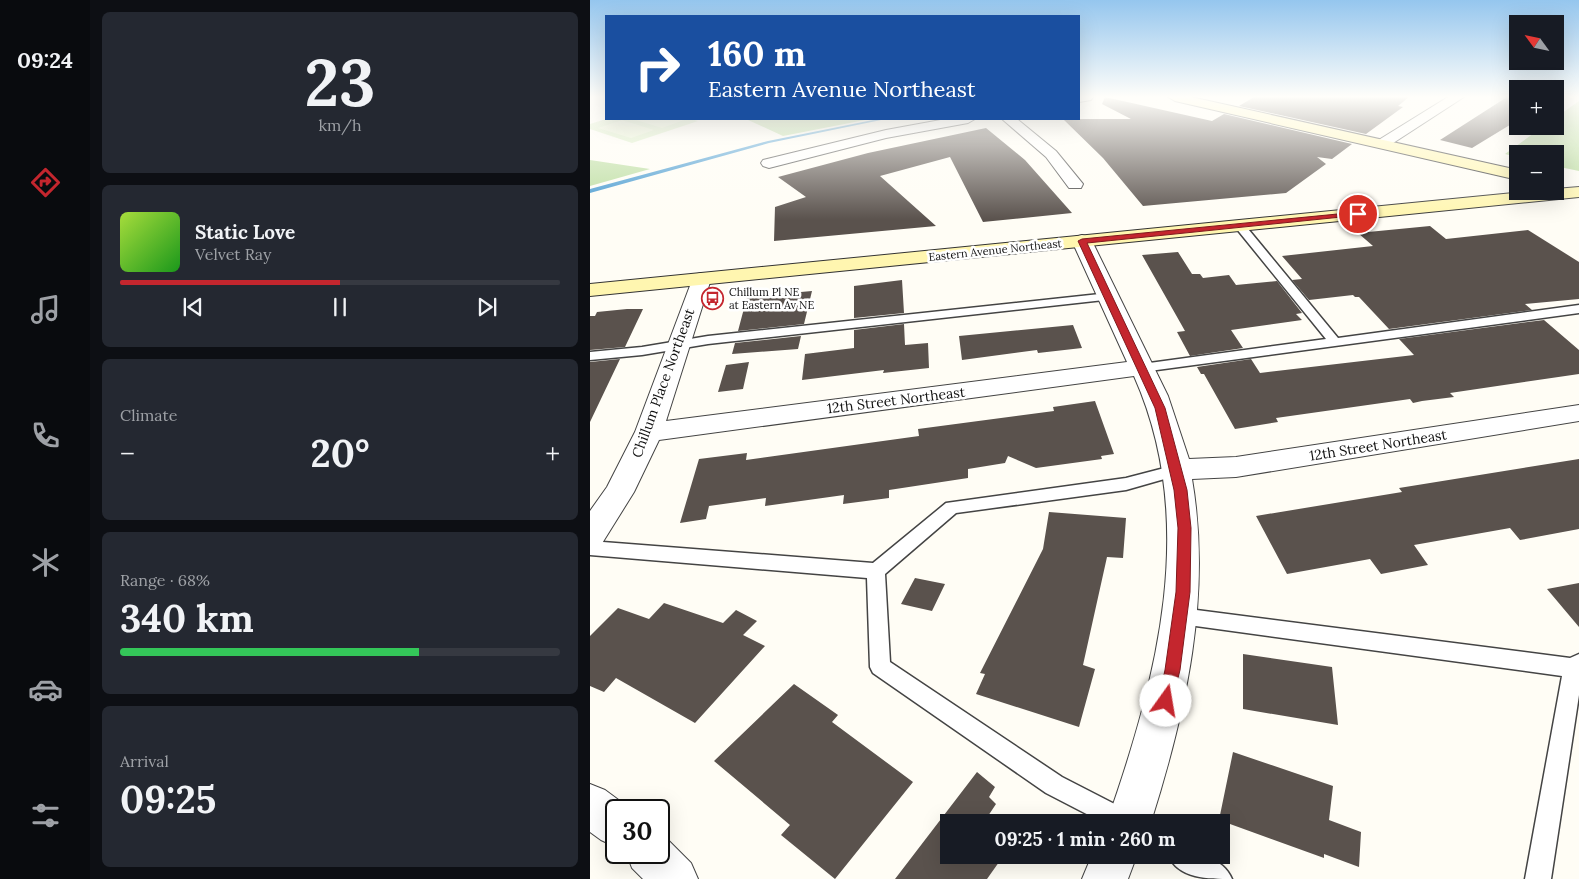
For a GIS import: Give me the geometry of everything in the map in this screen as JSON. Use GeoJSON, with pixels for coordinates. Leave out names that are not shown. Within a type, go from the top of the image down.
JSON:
{"type":"FeatureCollection","features":[{"type":"Feature","properties":{"kind":"street"},"geometry":{"type":"LineString","coordinates":[[769,163],[873,138]]}},
{"type":"Feature","properties":{"kind":"street"},"geometry":{"type":"LineString","coordinates":[[1032,138],[1051,154],[1076,184]]}},
{"type":"Feature","properties":{"kind":"street"},"geometry":{"type":"LineString","coordinates":[[1356,138],[1509,173]]}},
{"type":"Feature","properties":{"kind":"street"},"geometry":{"type":"LineString","coordinates":[[1382,144],[1391,138]]}},
{"type":"Feature","properties":{"kind":"street"},"geometry":{"type":"LineString","coordinates":[[1474,165],[1502,180],[1507,190],[1497,200]]}},
{"type":"Feature","properties":{"kind":"street"},"geometry":{"type":"LineString","coordinates":[[1564,186],[1579,190]]}},
{"type":"Feature","properties":{"kind":"street","name":"Eastern Avenue Northeast"},"geometry":{"type":"LineString","coordinates":[[590,290],[1240,226],[1579,190]]}},
{"type":"Feature","properties":{"kind":"street"},"geometry":{"type":"LineString","coordinates":[[1082,241],[1160,408],[1176,470],[1184,528],[1181,616],[1173,670],[1158,734],[1131,814]]}},
{"type":"Feature","properties":{"kind":"street","name":"Chillum Place Northeast"},"geometry":{"type":"LineString","coordinates":[[590,536],[619,492],[649,432],[701,279]]}},
{"type":"Feature","properties":{"kind":"street","name":"12th Street Northeast"},"geometry":{"type":"LineString","coordinates":[[649,432],[1142,368]]}},
{"type":"Feature","properties":{"kind":"street","name":"12th Street Northeast"},"geometry":{"type":"LineString","coordinates":[[1176,470],[1236,467],[1579,414]]}},
{"type":"Feature","properties":{"kind":"street"},"geometry":{"type":"LineString","coordinates":[[590,805],[605,817]]}},
{"type":"Feature","properties":{"kind":"street"},"geometry":{"type":"LineString","coordinates":[[660,864],[675,879]]}},
{"type":"Feature","properties":{"kind":"street"},"geometry":{"type":"LineString","coordinates":[[1105,879],[1111,864]]}},
{"type":"Feature","properties":{"kind":"lane"},"geometry":{"type":"LineString","coordinates":[[1240,226],[1335,342]]}},
{"type":"Feature","properties":{"kind":"lane"},"geometry":{"type":"LineString","coordinates":[[590,356],[678,344],[1109,297]]}},
{"type":"Feature","properties":{"kind":"lane"},"geometry":{"type":"LineString","coordinates":[[1142,368],[1579,310]]}},
{"type":"Feature","properties":{"kind":"lane"},"geometry":{"type":"LineString","coordinates":[[590,548],[876,571],[952,507],[1126,484],[1176,470]]}},
{"type":"Feature","properties":{"kind":"lane"},"geometry":{"type":"LineString","coordinates":[[876,571],[880,667],[1054,785],[1112,814]]}},
{"type":"Feature","properties":{"kind":"lane"},"geometry":{"type":"LineString","coordinates":[[1181,616],[1576,666],[1538,879]]}},
{"type":"Feature","properties":{"kind":"lane"},"geometry":{"type":"LineString","coordinates":[[1195,864],[1219,879]]}},
{"type":"Feature","properties":{"kind":"green space"},"geometry":{"type":"Polygon","coordinates":[[[617,138],[647,138],[632,143],[617,138]]]}},
{"type":"Feature","properties":{"kind":"green space"},"geometry":{"type":"Polygon","coordinates":[[[1527,138],[1579,138],[1579,171],[1564,168],[1564,145],[1518,145],[1527,138]]]}},
{"type":"Feature","properties":{"kind":"green space"},"geometry":{"type":"Polygon","coordinates":[[[590,160],[650,169],[590,186],[590,160]]]}},
{"type":"Feature","properties":{"kind":"building"},"geometry":{"type":"Polygon","coordinates":[[[939,138],[998,138],[1025,160],[1072,213],[983,222],[950,157],[880,176],[936,226],[774,241],[775,207],[806,197],[778,177],[868,153],[939,138]]]}},
{"type":"Feature","properties":{"kind":"building"},"geometry":{"type":"Polygon","coordinates":[[[1083,138],[1326,138],[1352,144],[1332,159],[1317,157],[1326,164],[1286,193],[1143,206],[1103,158],[1083,138]]]}},
{"type":"Feature","properties":{"kind":"building"},"geometry":{"type":"Polygon","coordinates":[[[1443,138],[1488,138],[1472,148],[1440,140],[1443,138]]]}},
{"type":"Feature","properties":{"kind":"building"},"geometry":{"type":"Polygon","coordinates":[[[1430,226],[1446,239],[1528,230],[1579,262],[1579,299],[1525,304],[1532,310],[1389,329],[1359,297],[1353,295],[1309,300],[1292,280],[1302,279],[1282,256],[1373,246],[1358,233],[1430,226]]]}},
{"type":"Feature","properties":{"kind":"building"},"geometry":{"type":"Polygon","coordinates":[[[1178,252],[1192,274],[1200,274],[1203,278],[1229,275],[1236,285],[1277,281],[1302,313],[1296,314],[1302,320],[1231,330],[1243,348],[1190,356],[1177,332],[1185,331],[1142,255],[1178,252]]]}},
{"type":"Feature","properties":{"kind":"building"},"geometry":{"type":"Polygon","coordinates":[[[902,280],[904,313],[854,318],[854,286],[902,280]]]}},
{"type":"Feature","properties":{"kind":"building"},"geometry":{"type":"Polygon","coordinates":[[[812,291],[804,324],[738,331],[747,297],[812,291]]]}},
{"type":"Feature","properties":{"kind":"building"},"geometry":{"type":"Polygon","coordinates":[[[643,309],[625,347],[590,350],[590,316],[595,316],[597,312],[643,309]]]}},
{"type":"Feature","properties":{"kind":"building"},"geometry":{"type":"Polygon","coordinates":[[[1544,320],[1579,350],[1579,374],[1450,393],[1454,397],[1413,403],[1410,399],[1276,418],[1278,422],[1235,429],[1204,374],[1201,374],[1197,367],[1251,359],[1260,373],[1414,355],[1399,339],[1544,320]]]}},
{"type":"Feature","properties":{"kind":"building"},"geometry":{"type":"Polygon","coordinates":[[[904,324],[905,345],[928,343],[929,368],[883,373],[884,370],[802,380],[805,354],[854,348],[854,330],[904,324]]]}},
{"type":"Feature","properties":{"kind":"building"},"geometry":{"type":"Polygon","coordinates":[[[1073,325],[1082,348],[1038,353],[1037,350],[962,360],[959,336],[1073,325]]]}},
{"type":"Feature","properties":{"kind":"building"},"geometry":{"type":"Polygon","coordinates":[[[801,336],[798,349],[732,354],[735,343],[801,336]]]}},
{"type":"Feature","properties":{"kind":"building"},"geometry":{"type":"Polygon","coordinates":[[[620,359],[590,422],[590,362],[620,359]]]}},
{"type":"Feature","properties":{"kind":"building"},"geometry":{"type":"Polygon","coordinates":[[[749,362],[743,389],[718,392],[726,365],[749,362]]]}},
{"type":"Feature","properties":{"kind":"building"},"geometry":{"type":"Polygon","coordinates":[[[1095,401],[1114,454],[1101,456],[1102,459],[1036,468],[1008,456],[1005,463],[968,469],[968,478],[889,490],[889,498],[843,504],[844,495],[765,506],[766,498],[709,506],[706,519],[680,523],[699,459],[747,453],[746,460],[919,436],[918,429],[1054,411],[1053,407],[1095,401]]]}},
{"type":"Feature","properties":{"kind":"building"},"geometry":{"type":"Polygon","coordinates":[[[1579,459],[1579,529],[1520,540],[1510,528],[1414,545],[1428,565],[1381,574],[1370,559],[1287,574],[1256,516],[1402,492],[1399,488],[1579,459]]]}},
{"type":"Feature","properties":{"kind":"building"},"geometry":{"type":"Polygon","coordinates":[[[1049,512],[1126,518],[1123,558],[1107,557],[1083,665],[1095,669],[1079,727],[976,694],[985,674],[980,673],[1043,549],[1049,512]]]}},
{"type":"Feature","properties":{"kind":"building"},"geometry":{"type":"Polygon","coordinates":[[[915,578],[945,584],[932,611],[901,604],[915,578]]]}},
{"type":"Feature","properties":{"kind":"building"},"geometry":{"type":"Polygon","coordinates":[[[1579,583],[1579,627],[1547,589],[1579,583]]]}},
{"type":"Feature","properties":{"kind":"building"},"geometry":{"type":"Polygon","coordinates":[[[664,603],[723,623],[736,610],[757,621],[743,635],[765,646],[695,723],[616,678],[604,692],[590,686],[590,636],[618,608],[649,619],[664,603]]]}},
{"type":"Feature","properties":{"kind":"building"},"geometry":{"type":"Polygon","coordinates":[[[1243,654],[1332,667],[1338,725],[1243,709],[1243,654]]]}},
{"type":"Feature","properties":{"kind":"building"},"geometry":{"type":"Polygon","coordinates":[[[794,684],[838,715],[832,722],[913,782],[835,879],[781,835],[790,825],[714,761],[794,684]]]}},
{"type":"Feature","properties":{"kind":"building"},"geometry":{"type":"Polygon","coordinates":[[[1233,752],[1333,786],[1329,820],[1361,832],[1359,867],[1324,854],[1324,858],[1230,824],[1230,814],[1220,814],[1233,752]]]}},
{"type":"Feature","properties":{"kind":"building"},"geometry":{"type":"Polygon","coordinates":[[[977,772],[995,787],[989,797],[996,804],[989,814],[945,814],[977,772]]]}},
{"type":"Feature","properties":{"kind":"building"},"geometry":{"type":"Polygon","coordinates":[[[940,820],[940,864],[998,864],[987,879],[895,879],[940,820]]]}},
{"type":"Feature","properties":{"kind":"waterway"},"geometry":{"type":"LineString","coordinates":[[590,191],[788,138]]}},
{"type":"Feature","properties":{"kind":"place","name":"Chillum Pl NE at Eastern Av NE"},"geometry":{"type":"Point","coordinates":[713,298]}},
{"type":"Feature","properties":{"kind":"route"},"geometry":{"type":"LineString","coordinates":[[1166,701],[1173,670],[1183,592],[1184,528],[1180,490],[1166,426],[1160,408],[1082,241],[1358,214]]}}]}
